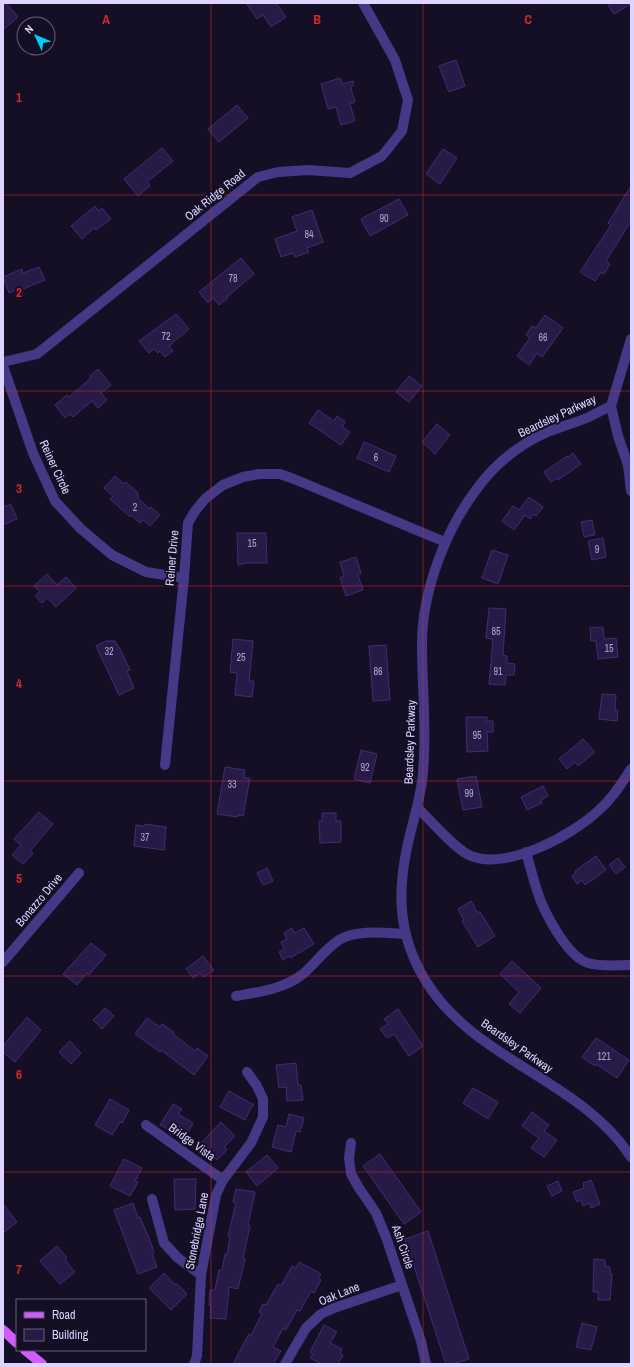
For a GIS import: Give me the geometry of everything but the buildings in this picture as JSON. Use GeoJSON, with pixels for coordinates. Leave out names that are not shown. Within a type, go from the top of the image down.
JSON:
{"type":"FeatureCollection","features":[{"type":"Feature","properties":{"kind":"main road"},"geometry":{"type":"LineString","coordinates":[[3,1330],[16,1342]]}},
{"type":"Feature","properties":{"kind":"main road"},"geometry":{"type":"LineString","coordinates":[[26,1351],[42,1364]]}},
{"type":"Feature","properties":{"kind":"street","name":"Oak Ridge Road"},"geometry":{"type":"LineString","coordinates":[[3,362],[37,354],[258,177],[278,172],[308,170],[350,173],[382,156],[402,131],[408,100],[395,60],[363,3]]}},
{"type":"Feature","properties":{"kind":"street","name":"Beardsley Parkway"},"geometry":{"type":"LineString","coordinates":[[631,339],[611,406],[544,434],[525,444],[508,456],[488,474],[475,491],[445,542],[428,594],[424,618],[422,642],[425,724],[424,763],[418,808],[404,859],[400,889],[401,906],[408,944],[426,982],[441,1004],[482,1039],[570,1098],[602,1123],[623,1145],[631,1157]]}},
{"type":"Feature","properties":{"kind":"street","name":"Reiner Circle"},"geometry":{"type":"LineString","coordinates":[[3,366],[33,453],[56,501],[81,529],[112,555],[146,572],[184,578]]}},
{"type":"Feature","properties":{"kind":"street"},"geometry":{"type":"LineString","coordinates":[[611,406],[618,436],[629,465],[631,491]]}},
{"type":"Feature","properties":{"kind":"street","name":"Reiner Drive"},"geometry":{"type":"LineString","coordinates":[[165,765],[184,578],[188,523],[195,511],[206,498],[223,485],[243,476],[280,474],[445,542]]}},
{"type":"Feature","properties":{"kind":"street"},"geometry":{"type":"LineString","coordinates":[[418,808],[461,851],[470,856],[492,859],[513,856],[560,838],[580,826],[600,810],[614,794],[631,769]]}},
{"type":"Feature","properties":{"kind":"street"},"geometry":{"type":"LineString","coordinates":[[526,852],[542,905],[558,934],[570,951],[587,963],[602,965],[631,965]]}},
{"type":"Feature","properties":{"kind":"street","name":"Bonazzo Drive"},"geometry":{"type":"LineString","coordinates":[[3,962],[79,873]]}},
{"type":"Feature","properties":{"kind":"street"},"geometry":{"type":"LineString","coordinates":[[236,996],[281,986],[302,975],[339,940],[370,932],[406,934]]}},
{"type":"Feature","properties":{"kind":"street","name":"Stonebridge Lane"},"geometry":{"type":"LineString","coordinates":[[194,1364],[197,1356],[201,1275],[216,1195],[223,1180],[251,1143],[263,1117],[263,1099],[257,1086],[247,1072]]}},
{"type":"Feature","properties":{"kind":"street","name":"Bridge Vista"},"geometry":{"type":"LineString","coordinates":[[146,1125],[223,1180]]}},
{"type":"Feature","properties":{"kind":"street","name":"Ash Circle"},"geometry":{"type":"LineString","coordinates":[[351,1143],[349,1158],[352,1174],[359,1188],[376,1213],[386,1237],[421,1340],[426,1364]]}},
{"type":"Feature","properties":{"kind":"street"},"geometry":{"type":"LineString","coordinates":[[152,1200],[164,1243],[178,1258],[201,1275]]}},
{"type":"Feature","properties":{"kind":"street","name":"Oak Lane"},"geometry":{"type":"LineString","coordinates":[[285,1364],[306,1328],[321,1314],[402,1284]]}}]}
